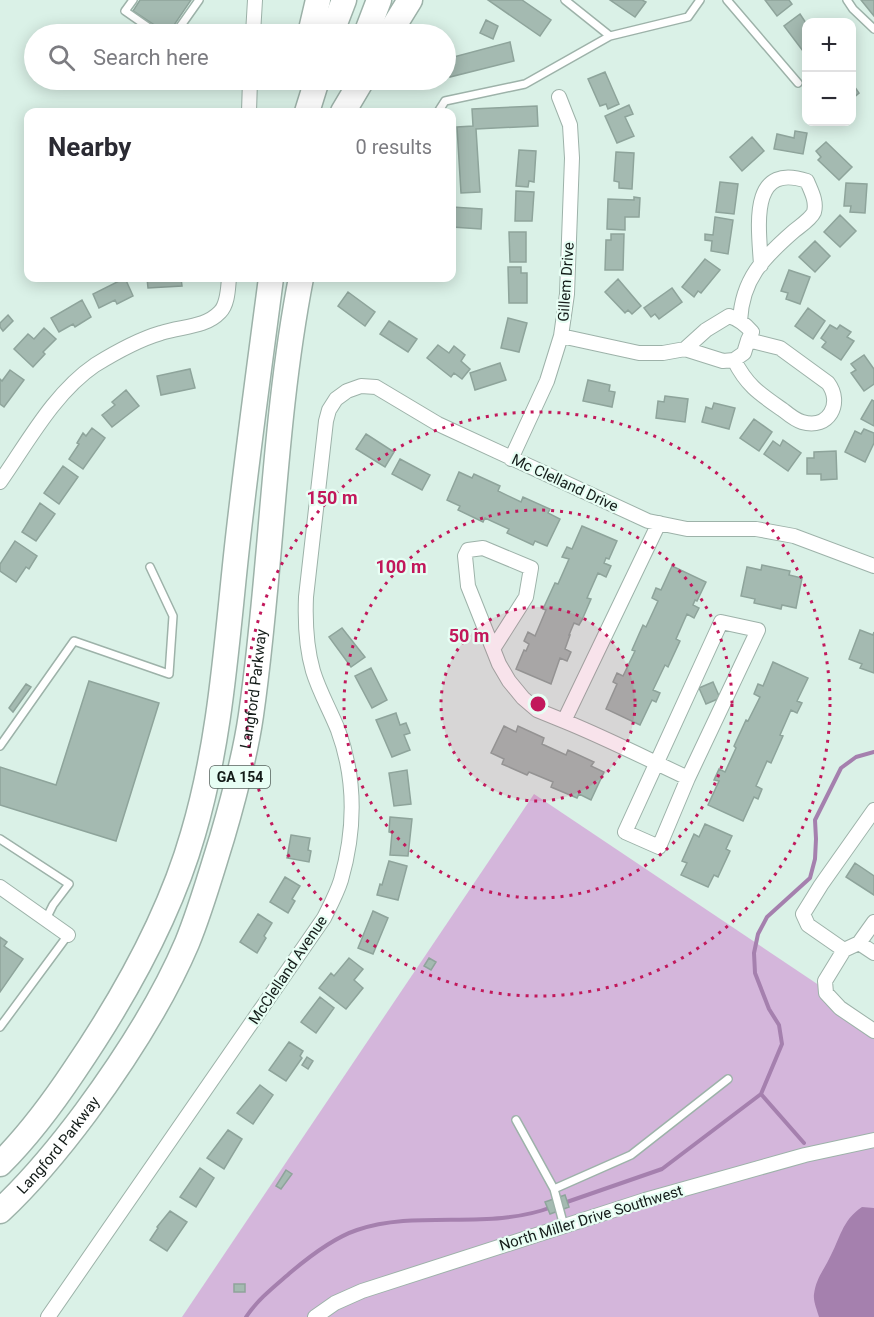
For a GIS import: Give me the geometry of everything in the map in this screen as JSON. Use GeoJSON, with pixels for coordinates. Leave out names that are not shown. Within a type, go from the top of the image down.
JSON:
{"type":"FeatureCollection","features":[{"type":"Feature","properties":{"kind":"highway"},"geometry":{"type":"LineString","coordinates":[[312,24],[318,0]]}},
{"type":"Feature","properties":{"kind":"highway"},"geometry":{"type":"LineString","coordinates":[[335,24],[344,0]]}},
{"type":"Feature","properties":{"kind":"highway"},"geometry":{"type":"LineString","coordinates":[[370,24],[379,0]]}},
{"type":"Feature","properties":{"kind":"highway"},"geometry":{"type":"LineString","coordinates":[[395,24],[410,0]]}},
{"type":"Feature","properties":{"kind":"highway"},"geometry":{"type":"LineString","coordinates":[[294,108],[298,90]]}},
{"type":"Feature","properties":{"kind":"highway"},"geometry":{"type":"LineString","coordinates":[[308,108],[314,90]]}},
{"type":"Feature","properties":{"kind":"highway"},"geometry":{"type":"LineString","coordinates":[[342,108],[347,90]]}},
{"type":"Feature","properties":{"kind":"highway"},"geometry":{"type":"LineString","coordinates":[[344,108],[355,90]]}},
{"type":"Feature","properties":{"kind":"highway","name":"Langford Parkway"},"geometry":{"type":"LineString","coordinates":[[0,1164],[42,1117],[96,1038],[157,926],[193,835],[217,728],[247,462],[271,282]]}},
{"type":"Feature","properties":{"kind":"highway","name":"Langford Parkway"},"geometry":{"type":"LineString","coordinates":[[0,1211],[66,1139],[122,1062],[159,1001],[187,943],[207,887],[240,778],[251,714],[293,319],[300,282]]}},
{"type":"Feature","properties":{"kind":"street"},"geometry":{"type":"LineString","coordinates":[[254,24],[255,0]]}},
{"type":"Feature","properties":{"kind":"street"},"geometry":{"type":"LineString","coordinates":[[249,108],[250,90]]}},
{"type":"Feature","properties":{"kind":"street","name":"Gillem Drive"},"geometry":{"type":"LineString","coordinates":[[511,459],[547,381],[561,336],[567,294],[572,158],[570,125],[559,97]]}},
{"type":"Feature","properties":{"kind":"street"},"geometry":{"type":"LineString","coordinates":[[740,321],[741,301],[750,280],[761,265],[772,250],[813,214],[815,202],[807,181],[794,176],[781,178],[766,187],[760,199],[761,265]]}},
{"type":"Feature","properties":{"kind":"street"},"geometry":{"type":"LineString","coordinates":[[0,482],[59,400],[92,367],[123,348],[161,333],[209,322],[222,311],[228,282]]}},
{"type":"Feature","properties":{"kind":"street"},"geometry":{"type":"LineString","coordinates":[[561,336],[639,353],[663,353],[685,349],[723,361],[734,360],[744,353],[752,332],[740,321],[729,316],[706,330],[685,349]]}},
{"type":"Feature","properties":{"kind":"street"},"geometry":{"type":"LineString","coordinates":[[734,360],[742,377],[753,390],[801,422],[817,424],[831,414],[835,398],[828,383],[780,348],[748,340]]}},
{"type":"Feature","properties":{"kind":"street","name":"Mc Clelland Drive"},"geometry":{"type":"LineString","coordinates":[[321,464],[329,410],[336,399],[361,386],[376,387],[438,424],[648,521],[687,529],[756,529],[794,536],[874,566]]}},
{"type":"Feature","properties":{"kind":"street","name":"McClelland Avenue"},"geometry":{"type":"LineString","coordinates":[[48,1317],[324,918],[340,882],[350,844],[352,805],[348,766],[338,732],[313,671],[305,625],[321,464]]}},
{"type":"Feature","properties":{"kind":"street"},"geometry":{"type":"LineString","coordinates":[[564,721],[659,523]]}},
{"type":"Feature","properties":{"kind":"street"},"geometry":{"type":"LineString","coordinates":[[493,649],[526,597],[531,568],[483,548],[468,550],[465,556],[468,586],[493,649],[508,681],[523,698],[537,710],[688,778]]}},
{"type":"Feature","properties":{"kind":"street"},"geometry":{"type":"LineString","coordinates":[[721,622],[758,630],[688,778],[659,847],[625,832],[721,622]]}},
{"type":"Feature","properties":{"kind":"street"},"geometry":{"type":"LineString","coordinates":[[844,950],[808,925],[803,914],[874,810]]}},
{"type":"Feature","properties":{"kind":"street"},"geometry":{"type":"LineString","coordinates":[[0,887],[68,934]]}},
{"type":"Feature","properties":{"kind":"street"},"geometry":{"type":"LineString","coordinates":[[874,922],[860,943],[844,950],[825,981],[826,993],[840,1008],[874,1031]]}},
{"type":"Feature","properties":{"kind":"street"},"geometry":{"type":"LineString","coordinates":[[860,943],[874,953]]}},
{"type":"Feature","properties":{"kind":"street","name":"North Miller Drive Southwest"},"geometry":{"type":"LineString","coordinates":[[315,1317],[335,1303],[362,1291],[562,1220],[645,1200],[805,1155],[874,1140]]}},
{"type":"Feature","properties":{"kind":"lane"},"geometry":{"type":"LineString","coordinates":[[133,0],[125,11],[144,24]]}},
{"type":"Feature","properties":{"kind":"lane"},"geometry":{"type":"LineString","coordinates":[[182,24],[199,0]]}},
{"type":"Feature","properties":{"kind":"lane"},"geometry":{"type":"LineString","coordinates":[[565,0],[610,36]]}},
{"type":"Feature","properties":{"kind":"lane"},"geometry":{"type":"LineString","coordinates":[[441,108],[445,101],[525,84],[610,36],[688,17],[700,0]]}},
{"type":"Feature","properties":{"kind":"lane"},"geometry":{"type":"LineString","coordinates":[[726,0],[798,83]]}},
{"type":"Feature","properties":{"kind":"lane"},"geometry":{"type":"LineString","coordinates":[[847,0],[874,29]]}},
{"type":"Feature","properties":{"kind":"lane"},"geometry":{"type":"LineString","coordinates":[[0,746],[74,641],[169,674],[174,616],[150,567]]}},
{"type":"Feature","properties":{"kind":"lane"},"geometry":{"type":"LineString","coordinates":[[0,838],[69,884],[53,904],[46,919]]}},
{"type":"Feature","properties":{"kind":"lane"},"geometry":{"type":"LineString","coordinates":[[0,1028],[68,934]]}},
{"type":"Feature","properties":{"kind":"lane"},"geometry":{"type":"LineString","coordinates":[[555,1193],[631,1155],[728,1078]]}},
{"type":"Feature","properties":{"kind":"lane"},"geometry":{"type":"LineString","coordinates":[[516,1120],[555,1193],[562,1220]]}},
{"type":"Feature","properties":{"kind":"shaded area"},"geometry":{"type":"Polygon","coordinates":[[[534,794],[874,1022],[874,1317],[182,1317],[534,794]]]}},
{"type":"Feature","properties":{"kind":"shaded area"},"geometry":{"type":"Polygon","coordinates":[[[862,1207],[874,1208],[874,1317],[819,1317],[814,1297],[818,1279],[842,1230],[855,1212],[862,1207]]]}},
{"type":"Feature","properties":{"kind":"building"},"geometry":{"type":"Polygon","coordinates":[[[140,0],[191,0],[175,24],[153,24],[133,11],[140,0]]]}},
{"type":"Feature","properties":{"kind":"building"},"geometry":{"type":"Polygon","coordinates":[[[488,0],[522,0],[551,20],[540,36],[488,0]]]}},
{"type":"Feature","properties":{"kind":"building"},"geometry":{"type":"Polygon","coordinates":[[[610,0],[642,0],[646,2],[635,17],[610,0]]]}},
{"type":"Feature","properties":{"kind":"building"},"geometry":{"type":"Polygon","coordinates":[[[765,0],[789,0],[792,4],[777,16],[765,0]]]}},
{"type":"Feature","properties":{"kind":"building"},"geometry":{"type":"Polygon","coordinates":[[[861,0],[874,0],[874,16],[861,0]]]}},
{"type":"Feature","properties":{"kind":"building"},"geometry":{"type":"Polygon","coordinates":[[[800,14],[803,18],[802,50],[784,26],[800,14]]]}},
{"type":"Feature","properties":{"kind":"building"},"geometry":{"type":"Polygon","coordinates":[[[486,20],[498,26],[493,39],[480,33],[486,20]]]}},
{"type":"Feature","properties":{"kind":"building"},"geometry":{"type":"Polygon","coordinates":[[[510,42],[514,61],[456,76],[456,56],[510,42]]]}},
{"type":"Feature","properties":{"kind":"building"},"geometry":{"type":"Polygon","coordinates":[[[605,72],[619,104],[608,109],[606,104],[600,106],[588,79],[605,72]]]}},
{"type":"Feature","properties":{"kind":"building"},"geometry":{"type":"Polygon","coordinates":[[[629,105],[633,114],[625,117],[634,136],[617,143],[605,116],[629,105]]]}},
{"type":"Feature","properties":{"kind":"building"},"geometry":{"type":"Polygon","coordinates":[[[537,106],[538,126],[476,129],[480,192],[461,193],[457,127],[473,126],[472,109],[537,106]]]}},
{"type":"Feature","properties":{"kind":"building"},"geometry":{"type":"Polygon","coordinates":[[[795,131],[807,133],[803,154],[774,149],[777,134],[794,138],[795,131]]]}},
{"type":"Feature","properties":{"kind":"building"},"geometry":{"type":"Polygon","coordinates":[[[752,137],[764,151],[742,171],[730,157],[752,137]]]}},
{"type":"Feature","properties":{"kind":"building"},"geometry":{"type":"Polygon","coordinates":[[[826,142],[852,167],[839,180],[818,160],[821,157],[816,151],[826,142]]]}},
{"type":"Feature","properties":{"kind":"building"},"geometry":{"type":"Polygon","coordinates":[[[519,150],[536,151],[534,182],[529,181],[528,187],[516,186],[519,150]]]}},
{"type":"Feature","properties":{"kind":"building"},"geometry":{"type":"Polygon","coordinates":[[[616,152],[634,153],[632,189],[619,188],[619,182],[614,181],[616,152]]]}},
{"type":"Feature","properties":{"kind":"building"},"geometry":{"type":"Polygon","coordinates":[[[720,182],[738,184],[734,214],[716,212],[720,182]]]}},
{"type":"Feature","properties":{"kind":"building"},"geometry":{"type":"Polygon","coordinates":[[[846,183],[867,184],[865,213],[850,212],[851,206],[844,206],[846,183]]]}},
{"type":"Feature","properties":{"kind":"building"},"geometry":{"type":"Polygon","coordinates":[[[516,191],[534,192],[532,221],[515,221],[516,191]]]}},
{"type":"Feature","properties":{"kind":"building"},"geometry":{"type":"Polygon","coordinates":[[[634,197],[640,198],[639,217],[625,217],[625,230],[607,229],[608,199],[634,200],[634,197]]]}},
{"type":"Feature","properties":{"kind":"building"},"geometry":{"type":"Polygon","coordinates":[[[456,207],[482,209],[481,229],[456,227],[456,207]]]}},
{"type":"Feature","properties":{"kind":"building"},"geometry":{"type":"Polygon","coordinates":[[[840,215],[856,231],[840,247],[824,232],[840,215]]]}},
{"type":"Feature","properties":{"kind":"building"},"geometry":{"type":"Polygon","coordinates":[[[715,217],[733,220],[728,254],[711,251],[712,241],[705,240],[705,234],[713,235],[715,217]]]}},
{"type":"Feature","properties":{"kind":"building"},"geometry":{"type":"Polygon","coordinates":[[[509,232],[526,232],[526,262],[510,262],[509,232]]]}},
{"type":"Feature","properties":{"kind":"building"},"geometry":{"type":"Polygon","coordinates":[[[611,234],[624,234],[623,270],[605,270],[606,240],[611,240],[611,234]]]}},
{"type":"Feature","properties":{"kind":"building"},"geometry":{"type":"Polygon","coordinates":[[[815,241],[830,256],[815,272],[799,257],[815,241]]]}},
{"type":"Feature","properties":{"kind":"building"},"geometry":{"type":"Polygon","coordinates":[[[705,259],[720,270],[701,293],[698,291],[694,297],[682,287],[705,259]]]}},
{"type":"Feature","properties":{"kind":"building"},"geometry":{"type":"Polygon","coordinates":[[[508,267],[521,267],[521,273],[527,273],[527,303],[509,303],[508,267]]]}},
{"type":"Feature","properties":{"kind":"building"},"geometry":{"type":"Polygon","coordinates":[[[789,270],[810,277],[800,304],[786,299],[788,293],[781,291],[789,270]]]}},
{"type":"Feature","properties":{"kind":"building"},"geometry":{"type":"Polygon","coordinates":[[[618,279],[641,306],[632,314],[628,310],[625,313],[605,292],[618,279]]]}},
{"type":"Feature","properties":{"kind":"building"},"geometry":{"type":"Polygon","coordinates":[[[117,282],[127,282],[133,296],[117,304],[115,300],[99,308],[93,294],[117,282]]]}},
{"type":"Feature","properties":{"kind":"building"},"geometry":{"type":"Polygon","coordinates":[[[147,282],[182,282],[182,286],[148,288],[147,282]]]}},
{"type":"Feature","properties":{"kind":"building"},"geometry":{"type":"Polygon","coordinates":[[[672,288],[682,302],[659,319],[655,314],[651,317],[644,308],[672,288]]]}},
{"type":"Feature","properties":{"kind":"building"},"geometry":{"type":"Polygon","coordinates":[[[348,292],[375,312],[365,326],[338,306],[348,292]]]}},
{"type":"Feature","properties":{"kind":"building"},"geometry":{"type":"Polygon","coordinates":[[[82,300],[91,317],[75,327],[73,324],[59,332],[51,318],[82,300]]]}},
{"type":"Feature","properties":{"kind":"building"},"geometry":{"type":"Polygon","coordinates":[[[808,308],[825,321],[813,339],[795,326],[808,308]]]}},
{"type":"Feature","properties":{"kind":"building"},"geometry":{"type":"Polygon","coordinates":[[[8,315],[13,321],[3,331],[0,323],[8,315]]]}},
{"type":"Feature","properties":{"kind":"building"},"geometry":{"type":"Polygon","coordinates":[[[508,318],[527,323],[519,352],[501,348],[508,318]]]}},
{"type":"Feature","properties":{"kind":"building"},"geometry":{"type":"Polygon","coordinates":[[[389,321],[417,339],[408,352],[380,334],[389,321]]]}},
{"type":"Feature","properties":{"kind":"building"},"geometry":{"type":"Polygon","coordinates":[[[830,325],[837,329],[840,325],[851,332],[847,337],[854,341],[841,360],[822,347],[826,342],[821,338],[830,325]]]}},
{"type":"Feature","properties":{"kind":"building"},"geometry":{"type":"Polygon","coordinates":[[[44,328],[56,339],[33,367],[14,349],[28,334],[34,339],[44,328]]]}},
{"type":"Feature","properties":{"kind":"building"},"geometry":{"type":"Polygon","coordinates":[[[438,345],[449,353],[454,346],[465,355],[461,361],[470,369],[462,379],[454,373],[451,377],[427,358],[438,345]]]}},
{"type":"Feature","properties":{"kind":"building"},"geometry":{"type":"Polygon","coordinates":[[[864,355],[874,369],[874,384],[864,391],[851,373],[856,370],[851,364],[864,355]]]}},
{"type":"Feature","properties":{"kind":"building"},"geometry":{"type":"Polygon","coordinates":[[[500,363],[506,380],[475,390],[470,373],[500,363]]]}},
{"type":"Feature","properties":{"kind":"building"},"geometry":{"type":"Polygon","coordinates":[[[190,369],[195,388],[161,395],[157,376],[190,369]]]}},
{"type":"Feature","properties":{"kind":"building"},"geometry":{"type":"Polygon","coordinates":[[[10,370],[24,380],[4,407],[0,404],[0,379],[2,381],[10,370]]]}},
{"type":"Feature","properties":{"kind":"building"},"geometry":{"type":"Polygon","coordinates":[[[588,380],[610,385],[609,391],[615,392],[612,407],[583,401],[588,380]]]}},
{"type":"Feature","properties":{"kind":"building"},"geometry":{"type":"Polygon","coordinates":[[[126,390],[139,406],[112,427],[102,415],[115,405],[112,402],[126,390]]]}},
{"type":"Feature","properties":{"kind":"building"},"geometry":{"type":"Polygon","coordinates":[[[665,396],[688,399],[685,422],[656,418],[658,401],[664,402],[665,396]]]}},
{"type":"Feature","properties":{"kind":"building"},"geometry":{"type":"Polygon","coordinates":[[[872,400],[874,401],[874,426],[861,419],[872,400]]]}},
{"type":"Feature","properties":{"kind":"building"},"geometry":{"type":"Polygon","coordinates":[[[714,403],[735,408],[729,429],[702,422],[706,407],[712,409],[714,403]]]}},
{"type":"Feature","properties":{"kind":"building"},"geometry":{"type":"Polygon","coordinates":[[[754,419],[772,432],[759,451],[740,438],[754,419]]]}},
{"type":"Feature","properties":{"kind":"building"},"geometry":{"type":"Polygon","coordinates":[[[92,428],[105,438],[83,469],[69,459],[83,433],[86,436],[92,428]]]}},
{"type":"Feature","properties":{"kind":"building"},"geometry":{"type":"Polygon","coordinates":[[[864,429],[874,433],[874,443],[865,462],[845,452],[855,431],[861,434],[864,429]]]}},
{"type":"Feature","properties":{"kind":"building"},"geometry":{"type":"Polygon","coordinates":[[[366,434],[394,452],[385,467],[356,449],[366,434]]]}},
{"type":"Feature","properties":{"kind":"building"},"geometry":{"type":"Polygon","coordinates":[[[783,440],[801,453],[788,471],[764,454],[773,441],[780,446],[783,440]]]}},
{"type":"Feature","properties":{"kind":"building"},"geometry":{"type":"Polygon","coordinates":[[[836,451],[837,479],[821,480],[821,474],[807,474],[807,458],[814,458],[814,452],[836,451]]]}},
{"type":"Feature","properties":{"kind":"building"},"geometry":{"type":"Polygon","coordinates":[[[400,459],[430,475],[422,490],[392,474],[400,459]]]}},
{"type":"Feature","properties":{"kind":"building"},"geometry":{"type":"Polygon","coordinates":[[[63,466],[78,477],[59,504],[44,493],[63,466]]]}},
{"type":"Feature","properties":{"kind":"building"},"geometry":{"type":"Polygon","coordinates":[[[459,472],[472,478],[474,474],[500,486],[498,491],[521,502],[523,497],[550,509],[548,513],[560,519],[547,546],[535,541],[533,545],[507,533],[509,529],[485,518],[483,522],[458,510],[460,506],[447,500],[459,472]]]}},
{"type":"Feature","properties":{"kind":"building"},"geometry":{"type":"Polygon","coordinates":[[[40,503],[55,514],[36,541],[22,532],[40,503]]]}},
{"type":"Feature","properties":{"kind":"building"},"geometry":{"type":"Polygon","coordinates":[[[582,526],[617,541],[609,559],[606,558],[604,563],[611,566],[606,577],[598,573],[587,598],[591,599],[582,620],[579,625],[574,623],[569,635],[565,649],[571,652],[567,661],[560,658],[551,684],[516,669],[529,644],[524,641],[528,632],[535,636],[546,610],[543,609],[569,559],[562,557],[567,547],[572,549],[582,526]]]}},
{"type":"Feature","properties":{"kind":"building"},"geometry":{"type":"Polygon","coordinates":[[[15,541],[37,556],[29,569],[26,567],[16,582],[0,571],[0,564],[15,541]]]}},
{"type":"Feature","properties":{"kind":"building"},"geometry":{"type":"Polygon","coordinates":[[[762,565],[790,571],[789,575],[802,578],[796,608],[782,605],[781,609],[754,603],[755,599],[741,596],[747,567],[761,570],[762,565]]]}},
{"type":"Feature","properties":{"kind":"building"},"geometry":{"type":"Polygon","coordinates":[[[672,566],[706,582],[693,605],[699,608],[694,618],[687,614],[676,639],[680,641],[668,667],[665,665],[653,690],[660,693],[656,702],[652,700],[640,725],[606,709],[617,684],[613,682],[617,673],[623,676],[635,651],[632,650],[643,625],[646,627],[658,601],[652,598],[656,588],[661,590],[672,566]]]}},
{"type":"Feature","properties":{"kind":"building"},"geometry":{"type":"Polygon","coordinates":[[[342,628],[365,657],[351,667],[329,637],[342,628]]]}},
{"type":"Feature","properties":{"kind":"building"},"geometry":{"type":"Polygon","coordinates":[[[860,630],[873,635],[874,632],[874,673],[860,668],[862,664],[849,659],[860,630]]]}},
{"type":"Feature","properties":{"kind":"building"},"geometry":{"type":"Polygon","coordinates":[[[773,662],[808,678],[797,701],[802,703],[797,713],[791,710],[771,763],[767,761],[756,786],[762,789],[758,799],[754,797],[743,821],[708,805],[719,781],[714,780],[719,769],[725,772],[746,720],[748,721],[760,697],[754,694],[758,684],[763,686],[773,662]]]}},
{"type":"Feature","properties":{"kind":"building"},"geometry":{"type":"Polygon","coordinates":[[[371,668],[387,700],[372,708],[355,676],[371,668]]]}},
{"type":"Feature","properties":{"kind":"building"},"geometry":{"type":"Polygon","coordinates":[[[89,681],[159,703],[116,841],[0,805],[0,767],[56,785],[89,681]]]}},
{"type":"Feature","properties":{"kind":"building"},"geometry":{"type":"Polygon","coordinates":[[[713,682],[720,698],[706,704],[699,688],[713,682]]]}},
{"type":"Feature","properties":{"kind":"building"},"geometry":{"type":"Polygon","coordinates":[[[26,684],[31,687],[13,712],[9,708],[26,684]]]}},
{"type":"Feature","properties":{"kind":"building"},"geometry":{"type":"Polygon","coordinates":[[[396,713],[400,725],[406,723],[410,733],[404,735],[410,750],[392,757],[376,720],[396,713]]]}},
{"type":"Feature","properties":{"kind":"building"},"geometry":{"type":"Polygon","coordinates":[[[504,726],[516,732],[518,726],[544,738],[542,744],[566,755],[568,750],[594,762],[591,766],[604,772],[591,800],[579,794],[577,798],[551,787],[553,782],[529,772],[527,775],[502,764],[504,759],[491,753],[504,726]]]}},
{"type":"Feature","properties":{"kind":"building"},"geometry":{"type":"Polygon","coordinates":[[[407,770],[411,804],[394,806],[389,773],[407,770]]]}},
{"type":"Feature","properties":{"kind":"building"},"geometry":{"type":"Polygon","coordinates":[[[390,817],[412,819],[408,856],[390,855],[392,833],[389,832],[390,817]]]}},
{"type":"Feature","properties":{"kind":"building"},"geometry":{"type":"Polygon","coordinates":[[[705,824],[732,836],[726,849],[730,851],[718,877],[714,875],[708,887],[681,875],[687,863],[682,861],[694,834],[699,837],[705,824]]]}},
{"type":"Feature","properties":{"kind":"building"},"geometry":{"type":"Polygon","coordinates":[[[291,835],[310,838],[309,862],[287,858],[291,835]]]}},
{"type":"Feature","properties":{"kind":"building"},"geometry":{"type":"Polygon","coordinates":[[[389,861],[407,866],[398,900],[377,895],[389,861]]]}},
{"type":"Feature","properties":{"kind":"building"},"geometry":{"type":"Polygon","coordinates":[[[855,863],[874,876],[874,895],[846,877],[855,863]]]}},
{"type":"Feature","properties":{"kind":"building"},"geometry":{"type":"Polygon","coordinates":[[[285,877],[300,886],[292,899],[295,901],[288,913],[270,902],[285,877]]]}},
{"type":"Feature","properties":{"kind":"building"},"geometry":{"type":"Polygon","coordinates":[[[373,911],[388,918],[373,954],[358,948],[373,911]]]}},
{"type":"Feature","properties":{"kind":"building"},"geometry":{"type":"Polygon","coordinates":[[[258,914],[272,923],[257,953],[240,942],[258,914]]]}},
{"type":"Feature","properties":{"kind":"building"},"geometry":{"type":"Polygon","coordinates":[[[0,937],[7,942],[4,946],[23,959],[0,992],[0,937]]]}},
{"type":"Feature","properties":{"kind":"building"},"geometry":{"type":"Polygon","coordinates":[[[349,958],[363,969],[354,980],[363,988],[346,1009],[319,988],[331,973],[334,976],[349,958]]]}},
{"type":"Feature","properties":{"kind":"building"},"geometry":{"type":"Polygon","coordinates":[[[429,958],[436,962],[431,970],[424,966],[429,958]]]}},
{"type":"Feature","properties":{"kind":"building"},"geometry":{"type":"Polygon","coordinates":[[[320,997],[334,1008],[316,1033],[301,1022],[320,997]]]}},
{"type":"Feature","properties":{"kind":"building"},"geometry":{"type":"Polygon","coordinates":[[[289,1042],[303,1051],[300,1056],[302,1058],[286,1081],[269,1070],[289,1042]]]}},
{"type":"Feature","properties":{"kind":"building"},"geometry":{"type":"Polygon","coordinates":[[[307,1057],[313,1061],[308,1069],[302,1065],[307,1057]]]}},
{"type":"Feature","properties":{"kind":"building"},"geometry":{"type":"Polygon","coordinates":[[[260,1085],[273,1095],[253,1124],[237,1113],[260,1085]]]}},
{"type":"Feature","properties":{"kind":"building"},"geometry":{"type":"Polygon","coordinates":[[[228,1130],[242,1139],[224,1169],[207,1158],[228,1130]]]}},
{"type":"Feature","properties":{"kind":"building"},"geometry":{"type":"Polygon","coordinates":[[[200,1168],[214,1178],[196,1207],[180,1197],[200,1168]]]}},
{"type":"Feature","properties":{"kind":"building"},"geometry":{"type":"Polygon","coordinates":[[[286,1170],[292,1174],[281,1189],[276,1186],[286,1170]]]}},
{"type":"Feature","properties":{"kind":"building"},"geometry":{"type":"Polygon","coordinates":[[[565,1195],[569,1207],[550,1214],[545,1202],[565,1195]]]}},
{"type":"Feature","properties":{"kind":"building"},"geometry":{"type":"Polygon","coordinates":[[[170,1211],[187,1222],[167,1251],[150,1240],[170,1211]]]}},
{"type":"Feature","properties":{"kind":"building"},"geometry":{"type":"Polygon","coordinates":[[[234,1284],[245,1284],[245,1292],[234,1292],[234,1284]]]}},
{"type":"Feature","properties":{"kind":"waterway"},"geometry":{"type":"LineString","coordinates":[[564,1203],[662,1169],[761,1094],[782,1044],[779,1025],[769,1009],[755,973],[754,953],[758,934],[767,917],[810,878],[815,859],[815,820],[841,768],[856,757],[874,752]]}},
{"type":"Feature","properties":{"kind":"waterway"},"geometry":{"type":"LineString","coordinates":[[761,1094],[804,1143]]}},
{"type":"Feature","properties":{"kind":"waterway"},"geometry":{"type":"LineString","coordinates":[[246,1317],[267,1293],[306,1260],[348,1233],[381,1224],[405,1221],[504,1218],[552,1207]]}}]}
